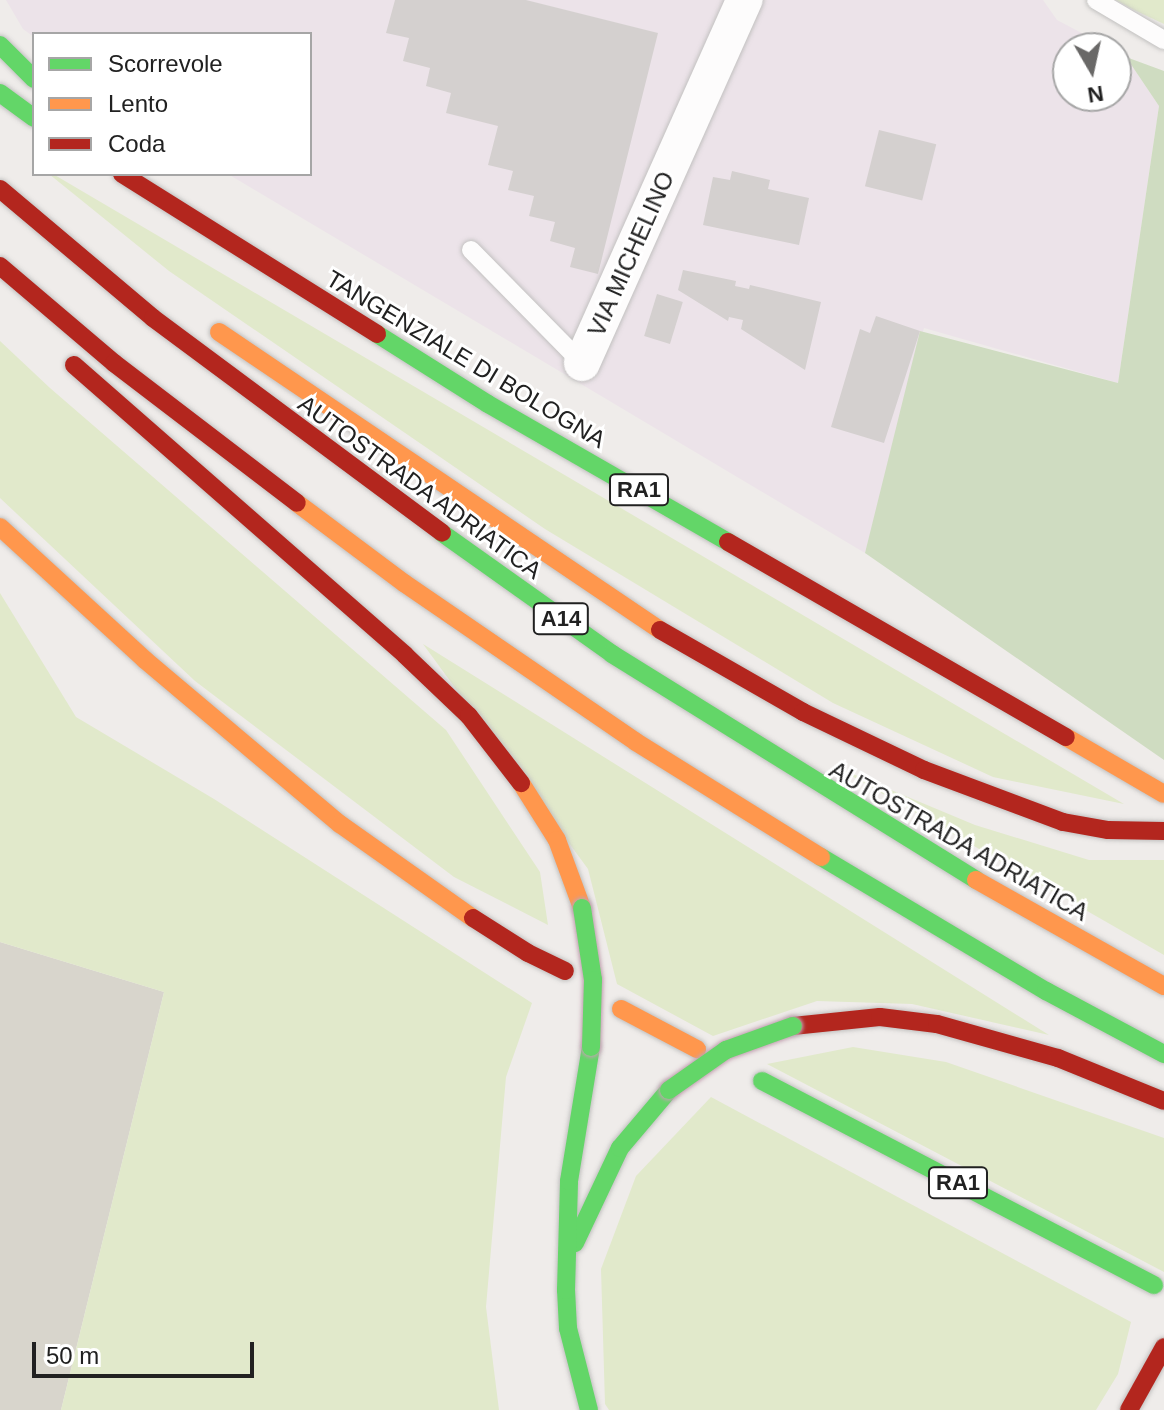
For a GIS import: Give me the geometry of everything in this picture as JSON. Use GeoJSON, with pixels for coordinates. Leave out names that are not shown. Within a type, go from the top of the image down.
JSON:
{"type":"FeatureCollection","features":[{"type":"Feature","properties":{"kind":"highway"},"geometry":{"type":"LineString","coordinates":[[0,45],[32,77]]}},
{"type":"Feature","properties":{"kind":"highway"},"geometry":{"type":"LineString","coordinates":[[0,93],[32,117]]}},
{"type":"Feature","properties":{"kind":"highway","name":"TANGENZIALE DI BOLOGNA"},"geometry":{"type":"LineString","coordinates":[[125,176],[488,404],[1164,794]]}},
{"type":"Feature","properties":{"kind":"highway"},"geometry":{"type":"LineString","coordinates":[[153,176],[308,293]]}},
{"type":"Feature","properties":{"kind":"highway"},"geometry":{"type":"LineString","coordinates":[[0,188],[119,264]]}},
{"type":"Feature","properties":{"kind":"highway","name":"AUTOSTRADA ADRIATICA"},"geometry":{"type":"LineString","coordinates":[[0,188],[153,318],[334,455],[612,654],[938,859],[1164,986]]}},
{"type":"Feature","properties":{"kind":"highway","name":"A14"},"geometry":{"type":"LineString","coordinates":[[0,266],[114,363],[300,506],[404,583],[623,733],[886,897],[1046,991],[1164,1054]]}},
{"type":"Feature","properties":{"kind":"highway"},"geometry":{"type":"LineString","coordinates":[[209,325],[414,468],[677,641],[868,744],[987,796],[1063,822],[1108,830],[1164,831]]}},
{"type":"Feature","properties":{"kind":"highway"},"geometry":{"type":"LineString","coordinates":[[60,351],[192,472],[405,655],[469,716],[537,806],[557,840],[582,908],[593,980],[591,1047],[569,1181],[568,1259],[568,1328],[589,1410]]}},
{"type":"Feature","properties":{"kind":"highway"},"geometry":{"type":"LineString","coordinates":[[0,527],[145,660],[340,824],[432,892],[528,953],[565,971]]}},
{"type":"Feature","properties":{"kind":"highway"},"geometry":{"type":"LineString","coordinates":[[621,1009],[697,1049]]}},
{"type":"Feature","properties":{"kind":"highway"},"geometry":{"type":"LineString","coordinates":[[568,1259],[620,1148],[669,1090],[726,1050],[793,1026],[880,1017],[937,1024],[1058,1058],[1164,1101]]}},
{"type":"Feature","properties":{"kind":"highway","name":"RA1"},"geometry":{"type":"LineString","coordinates":[[762,1081],[1154,1285]]}},
{"type":"Feature","properties":{"kind":"highway"},"geometry":{"type":"LineString","coordinates":[[1129,1410],[1164,1347]]}},
{"type":"Feature","properties":{"kind":"street","name":"VIA MICHELINO"},"geometry":{"type":"LineString","coordinates":[[582,363],[744,0]]}},
{"type":"Feature","properties":{"kind":"lane"},"geometry":{"type":"LineString","coordinates":[[1096,0],[1164,40]]}},
{"type":"Feature","properties":{"kind":"lane","name":"VIA MICHELINO"},"geometry":{"type":"LineString","coordinates":[[471,250],[582,363]]}},
{"type":"Feature","properties":{"kind":"shaded area"},"geometry":{"type":"Polygon","coordinates":[[[6,0],[1043,0],[1057,20],[1080,32],[1052,32],[1052,112],[1132,112],[1132,66],[1159,106],[1118,383],[924,328],[865,553],[231,176],[312,176],[312,32],[32,32],[32,36],[23,29],[6,0]]]}},
{"type":"Feature","properties":{"kind":"shaded area"},"geometry":{"type":"Polygon","coordinates":[[[0,942],[164,992],[61,1410],[0,1410],[0,942]]]}},
{"type":"Feature","properties":{"kind":"green space"},"geometry":{"type":"Polygon","coordinates":[[[1116,0],[1164,0],[1164,24],[1134,10],[1116,0]]]}},
{"type":"Feature","properties":{"kind":"green space"},"geometry":{"type":"Polygon","coordinates":[[[1132,59],[1164,71],[1164,760],[865,553],[920,331],[1118,383],[1159,106],[1132,66],[1132,59]]]}},
{"type":"Feature","properties":{"kind":"green space"},"geometry":{"type":"Polygon","coordinates":[[[51,176],[56,176],[1124,804],[993,777],[833,703],[545,529],[169,271],[51,176]]]}},
{"type":"Feature","properties":{"kind":"green space"},"geometry":{"type":"Polygon","coordinates":[[[0,341],[50,388],[446,730],[540,872],[548,925],[454,877],[195,681],[0,498],[0,341]]]}},
{"type":"Feature","properties":{"kind":"green space"},"geometry":{"type":"Polygon","coordinates":[[[0,593],[76,717],[214,799],[532,1003],[506,1077],[486,1307],[499,1410],[61,1410],[164,992],[0,942],[0,593]]]}},
{"type":"Feature","properties":{"kind":"green space"},"geometry":{"type":"Polygon","coordinates":[[[423,644],[1049,1035],[912,1004],[817,1001],[713,1036],[617,984],[588,869],[423,644]]]}},
{"type":"Feature","properties":{"kind":"green space"},"geometry":{"type":"Polygon","coordinates":[[[836,767],[975,825],[1089,860],[1164,860],[1164,955],[836,767]]]}},
{"type":"Feature","properties":{"kind":"green space"},"geometry":{"type":"Polygon","coordinates":[[[853,1047],[946,1062],[1164,1138],[1164,1272],[767,1064],[853,1047]]]}},
{"type":"Feature","properties":{"kind":"green space"},"geometry":{"type":"Polygon","coordinates":[[[711,1097],[1131,1322],[1118,1374],[1096,1410],[609,1410],[605,1404],[601,1269],[636,1176],[711,1097]]]}},
{"type":"Feature","properties":{"kind":"building"},"geometry":{"type":"Polygon","coordinates":[[[395,0],[526,0],[658,33],[598,274],[570,267],[575,248],[550,241],[555,222],[529,216],[534,196],[508,190],[513,171],[488,165],[498,126],[446,113],[451,93],[426,86],[430,68],[403,61],[409,38],[386,33],[395,0]]]}},
{"type":"Feature","properties":{"kind":"building"},"geometry":{"type":"Polygon","coordinates":[[[879,130],[936,144],[922,201],[865,186],[879,130]]]}},
{"type":"Feature","properties":{"kind":"building"},"geometry":{"type":"Polygon","coordinates":[[[732,171],[770,180],[768,189],[809,198],[799,245],[703,225],[713,177],[730,180],[732,171]]]}},
{"type":"Feature","properties":{"kind":"building"},"geometry":{"type":"Polygon","coordinates":[[[683,270],[736,281],[735,286],[749,289],[750,285],[821,302],[805,370],[741,329],[743,320],[729,317],[728,321],[678,290],[683,270]]]}},
{"type":"Feature","properties":{"kind":"building"},"geometry":{"type":"Polygon","coordinates":[[[657,294],[683,302],[670,344],[644,336],[657,294]]]}},
{"type":"Feature","properties":{"kind":"building"},"geometry":{"type":"Polygon","coordinates":[[[876,316],[920,331],[884,443],[831,427],[860,329],[870,333],[876,316]]]}},
{"type":"Feature","properties":{"kind":"traffic: fast"},"geometry":{"type":"LineString","coordinates":[[0,45],[32,77]]}},
{"type":"Feature","properties":{"kind":"traffic: fast"},"geometry":{"type":"LineString","coordinates":[[0,93],[32,117]]}},
{"type":"Feature","properties":{"kind":"traffic: fast"},"geometry":{"type":"LineString","coordinates":[[377,334],[488,404],[728,542]]}},
{"type":"Feature","properties":{"kind":"traffic: fast"},"geometry":{"type":"LineString","coordinates":[[442,533],[612,654],[976,880]]}},
{"type":"Feature","properties":{"kind":"traffic: fast"},"geometry":{"type":"LineString","coordinates":[[821,857],[1046,991],[1164,1054]]}},
{"type":"Feature","properties":{"kind":"traffic: fast"},"geometry":{"type":"LineString","coordinates":[[582,908],[593,980],[591,1047]]}},
{"type":"Feature","properties":{"kind":"traffic: fast"},"geometry":{"type":"LineString","coordinates":[[669,1090],[726,1050],[793,1026]]}},
{"type":"Feature","properties":{"kind":"traffic: fast"},"geometry":{"type":"LineString","coordinates":[[589,1410],[568,1328],[566,1290],[569,1181],[591,1047]]}},
{"type":"Feature","properties":{"kind":"traffic: fast"},"geometry":{"type":"LineString","coordinates":[[762,1081],[1154,1285]]}},
{"type":"Feature","properties":{"kind":"traffic: fast"},"geometry":{"type":"LineString","coordinates":[[575,1243],[620,1148],[669,1090]]}},
{"type":"Feature","properties":{"kind":"traffic: slow"},"geometry":{"type":"LineString","coordinates":[[219,332],[660,630]]}},
{"type":"Feature","properties":{"kind":"traffic: slow"},"geometry":{"type":"LineString","coordinates":[[297,503],[404,583],[636,742],[821,857]]}},
{"type":"Feature","properties":{"kind":"traffic: slow"},"geometry":{"type":"LineString","coordinates":[[0,527],[145,660],[340,824],[473,918]]}},
{"type":"Feature","properties":{"kind":"traffic: slow"},"geometry":{"type":"LineString","coordinates":[[1066,737],[1164,794]]}},
{"type":"Feature","properties":{"kind":"traffic: slow"},"geometry":{"type":"LineString","coordinates":[[521,783],[557,840],[582,908]]}},
{"type":"Feature","properties":{"kind":"traffic: slow"},"geometry":{"type":"LineString","coordinates":[[976,880],[1164,986]]}},
{"type":"Feature","properties":{"kind":"traffic: slow"},"geometry":{"type":"LineString","coordinates":[[621,1009],[697,1049]]}},
{"type":"Feature","properties":{"kind":"traffic: jam"},"geometry":{"type":"LineString","coordinates":[[125,176],[377,334]]}},
{"type":"Feature","properties":{"kind":"traffic: jam"},"geometry":{"type":"LineString","coordinates":[[0,189],[153,318],[442,533]]}},
{"type":"Feature","properties":{"kind":"traffic: jam"},"geometry":{"type":"LineString","coordinates":[[0,266],[114,363],[297,503]]}},
{"type":"Feature","properties":{"kind":"traffic: jam"},"geometry":{"type":"LineString","coordinates":[[74,365],[405,655],[469,716],[521,783]]}},
{"type":"Feature","properties":{"kind":"traffic: jam"},"geometry":{"type":"LineString","coordinates":[[728,542],[1066,737]]}},
{"type":"Feature","properties":{"kind":"traffic: jam"},"geometry":{"type":"LineString","coordinates":[[660,630],[803,712],[924,770],[1063,822],[1108,830],[1164,831]]}},
{"type":"Feature","properties":{"kind":"traffic: jam"},"geometry":{"type":"LineString","coordinates":[[473,918],[528,953],[565,971]]}},
{"type":"Feature","properties":{"kind":"traffic: jam"},"geometry":{"type":"LineString","coordinates":[[793,1026],[880,1017],[937,1024],[1058,1058],[1164,1101]]}},
{"type":"Feature","properties":{"kind":"traffic: jam"},"geometry":{"type":"LineString","coordinates":[[1129,1410],[1164,1347]]}}]}
